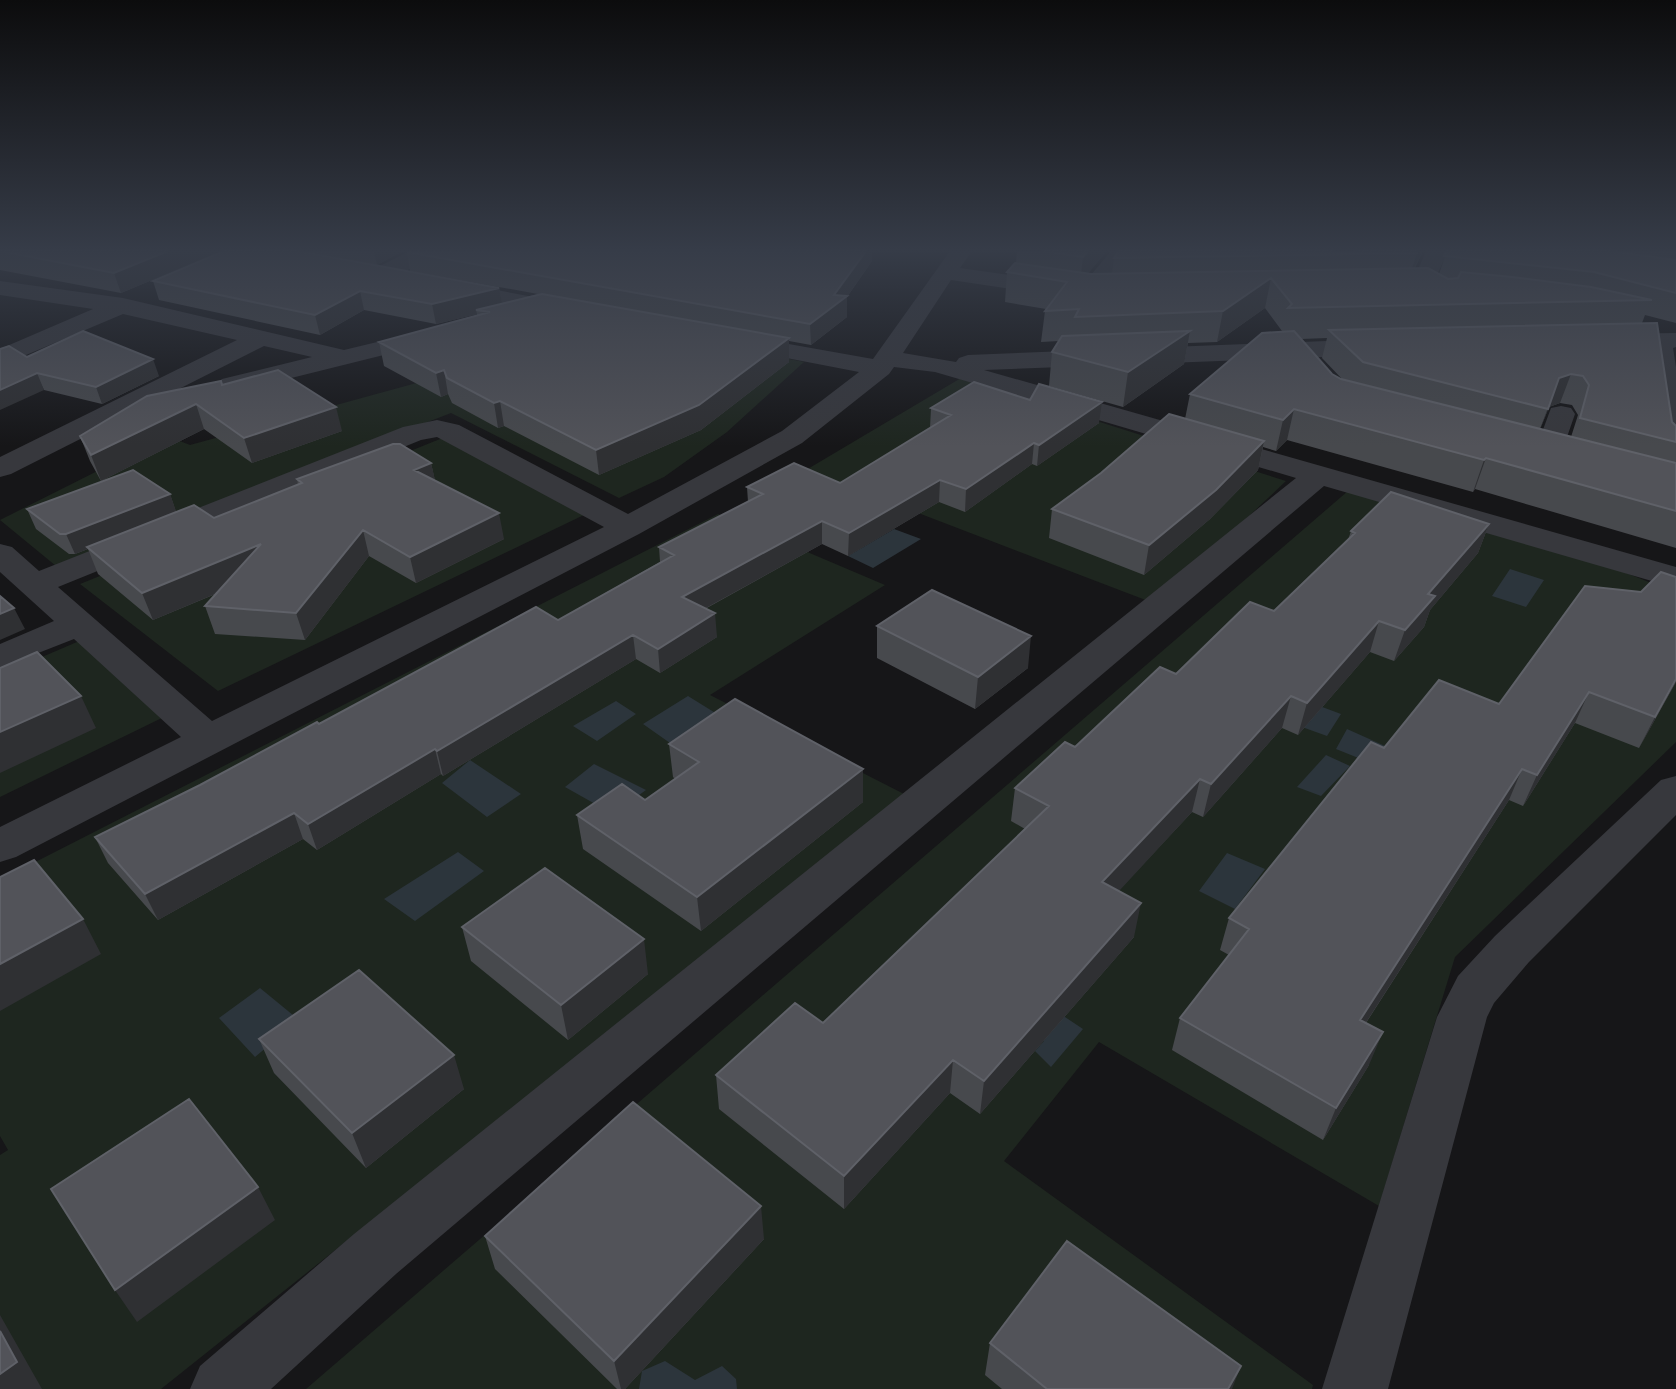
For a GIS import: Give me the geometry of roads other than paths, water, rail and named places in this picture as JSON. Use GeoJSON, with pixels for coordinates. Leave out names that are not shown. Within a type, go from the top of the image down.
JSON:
{"type":"FeatureCollection","features":[{"type":"Feature","properties":{"kind":"street"},"geometry":{"type":"LineString","coordinates":[[0,358],[97,316]]}},
{"type":"Feature","properties":{"kind":"street"},"geometry":{"type":"LineString","coordinates":[[161,316],[343,357]]}},
{"type":"Feature","properties":{"kind":"street"},"geometry":{"type":"LineString","coordinates":[[496,319],[509,316]]}},
{"type":"Feature","properties":{"kind":"street"},"geometry":{"type":"LineString","coordinates":[[0,846],[628,527],[792,437],[883,363],[916,316]]}},
{"type":"Feature","properties":{"kind":"street"},"geometry":{"type":"LineString","coordinates":[[1454,316],[1464,326]]}},
{"type":"Feature","properties":{"kind":"street"},"geometry":{"type":"LineString","coordinates":[[1637,317],[1670,337]]}},
{"type":"Feature","properties":{"kind":"street"},"geometry":{"type":"LineString","coordinates":[[107,416],[458,329]]}},
{"type":"Feature","properties":{"kind":"street"},"geometry":{"type":"LineString","coordinates":[[10,330],[31,344]]}},
{"type":"Feature","properties":{"kind":"street"},"geometry":{"type":"LineString","coordinates":[[1577,342],[1670,337]]}},
{"type":"Feature","properties":{"kind":"street"},"geometry":{"type":"LineString","coordinates":[[1670,337],[1676,452]]}},
{"type":"Feature","properties":{"kind":"street"},"geometry":{"type":"LineString","coordinates":[[0,468],[259,339]]}},
{"type":"Feature","properties":{"kind":"street"},"geometry":{"type":"LineString","coordinates":[[720,339],[883,363],[938,365],[1399,346]]}},
{"type":"Feature","properties":{"kind":"street"},"geometry":{"type":"LineString","coordinates":[[1296,349],[1320,375]]}},
{"type":"Feature","properties":{"kind":"street"},"geometry":{"type":"LineString","coordinates":[[938,365],[1676,578]]}},
{"type":"Feature","properties":{"kind":"street"},"geometry":{"type":"LineString","coordinates":[[1548,454],[1561,414]]}},
{"type":"Feature","properties":{"kind":"street"},"geometry":{"type":"LineString","coordinates":[[34,585],[401,438],[437,428],[449,431],[628,527]]}},
{"type":"Feature","properties":{"kind":"street"},"geometry":{"type":"LineString","coordinates":[[223,1389],[375,1254],[1317,476]]}},
{"type":"Feature","properties":{"kind":"street"},"geometry":{"type":"LineString","coordinates":[[0,554],[208,739]]}},
{"type":"Feature","properties":{"kind":"street"},"geometry":{"type":"LineString","coordinates":[[0,657],[78,624]]}},
{"type":"Feature","properties":{"kind":"street"},"geometry":{"type":"LineString","coordinates":[[1355,1389],[1462,1017],[1476,990],[1512,949],[1676,790]]}}]}
